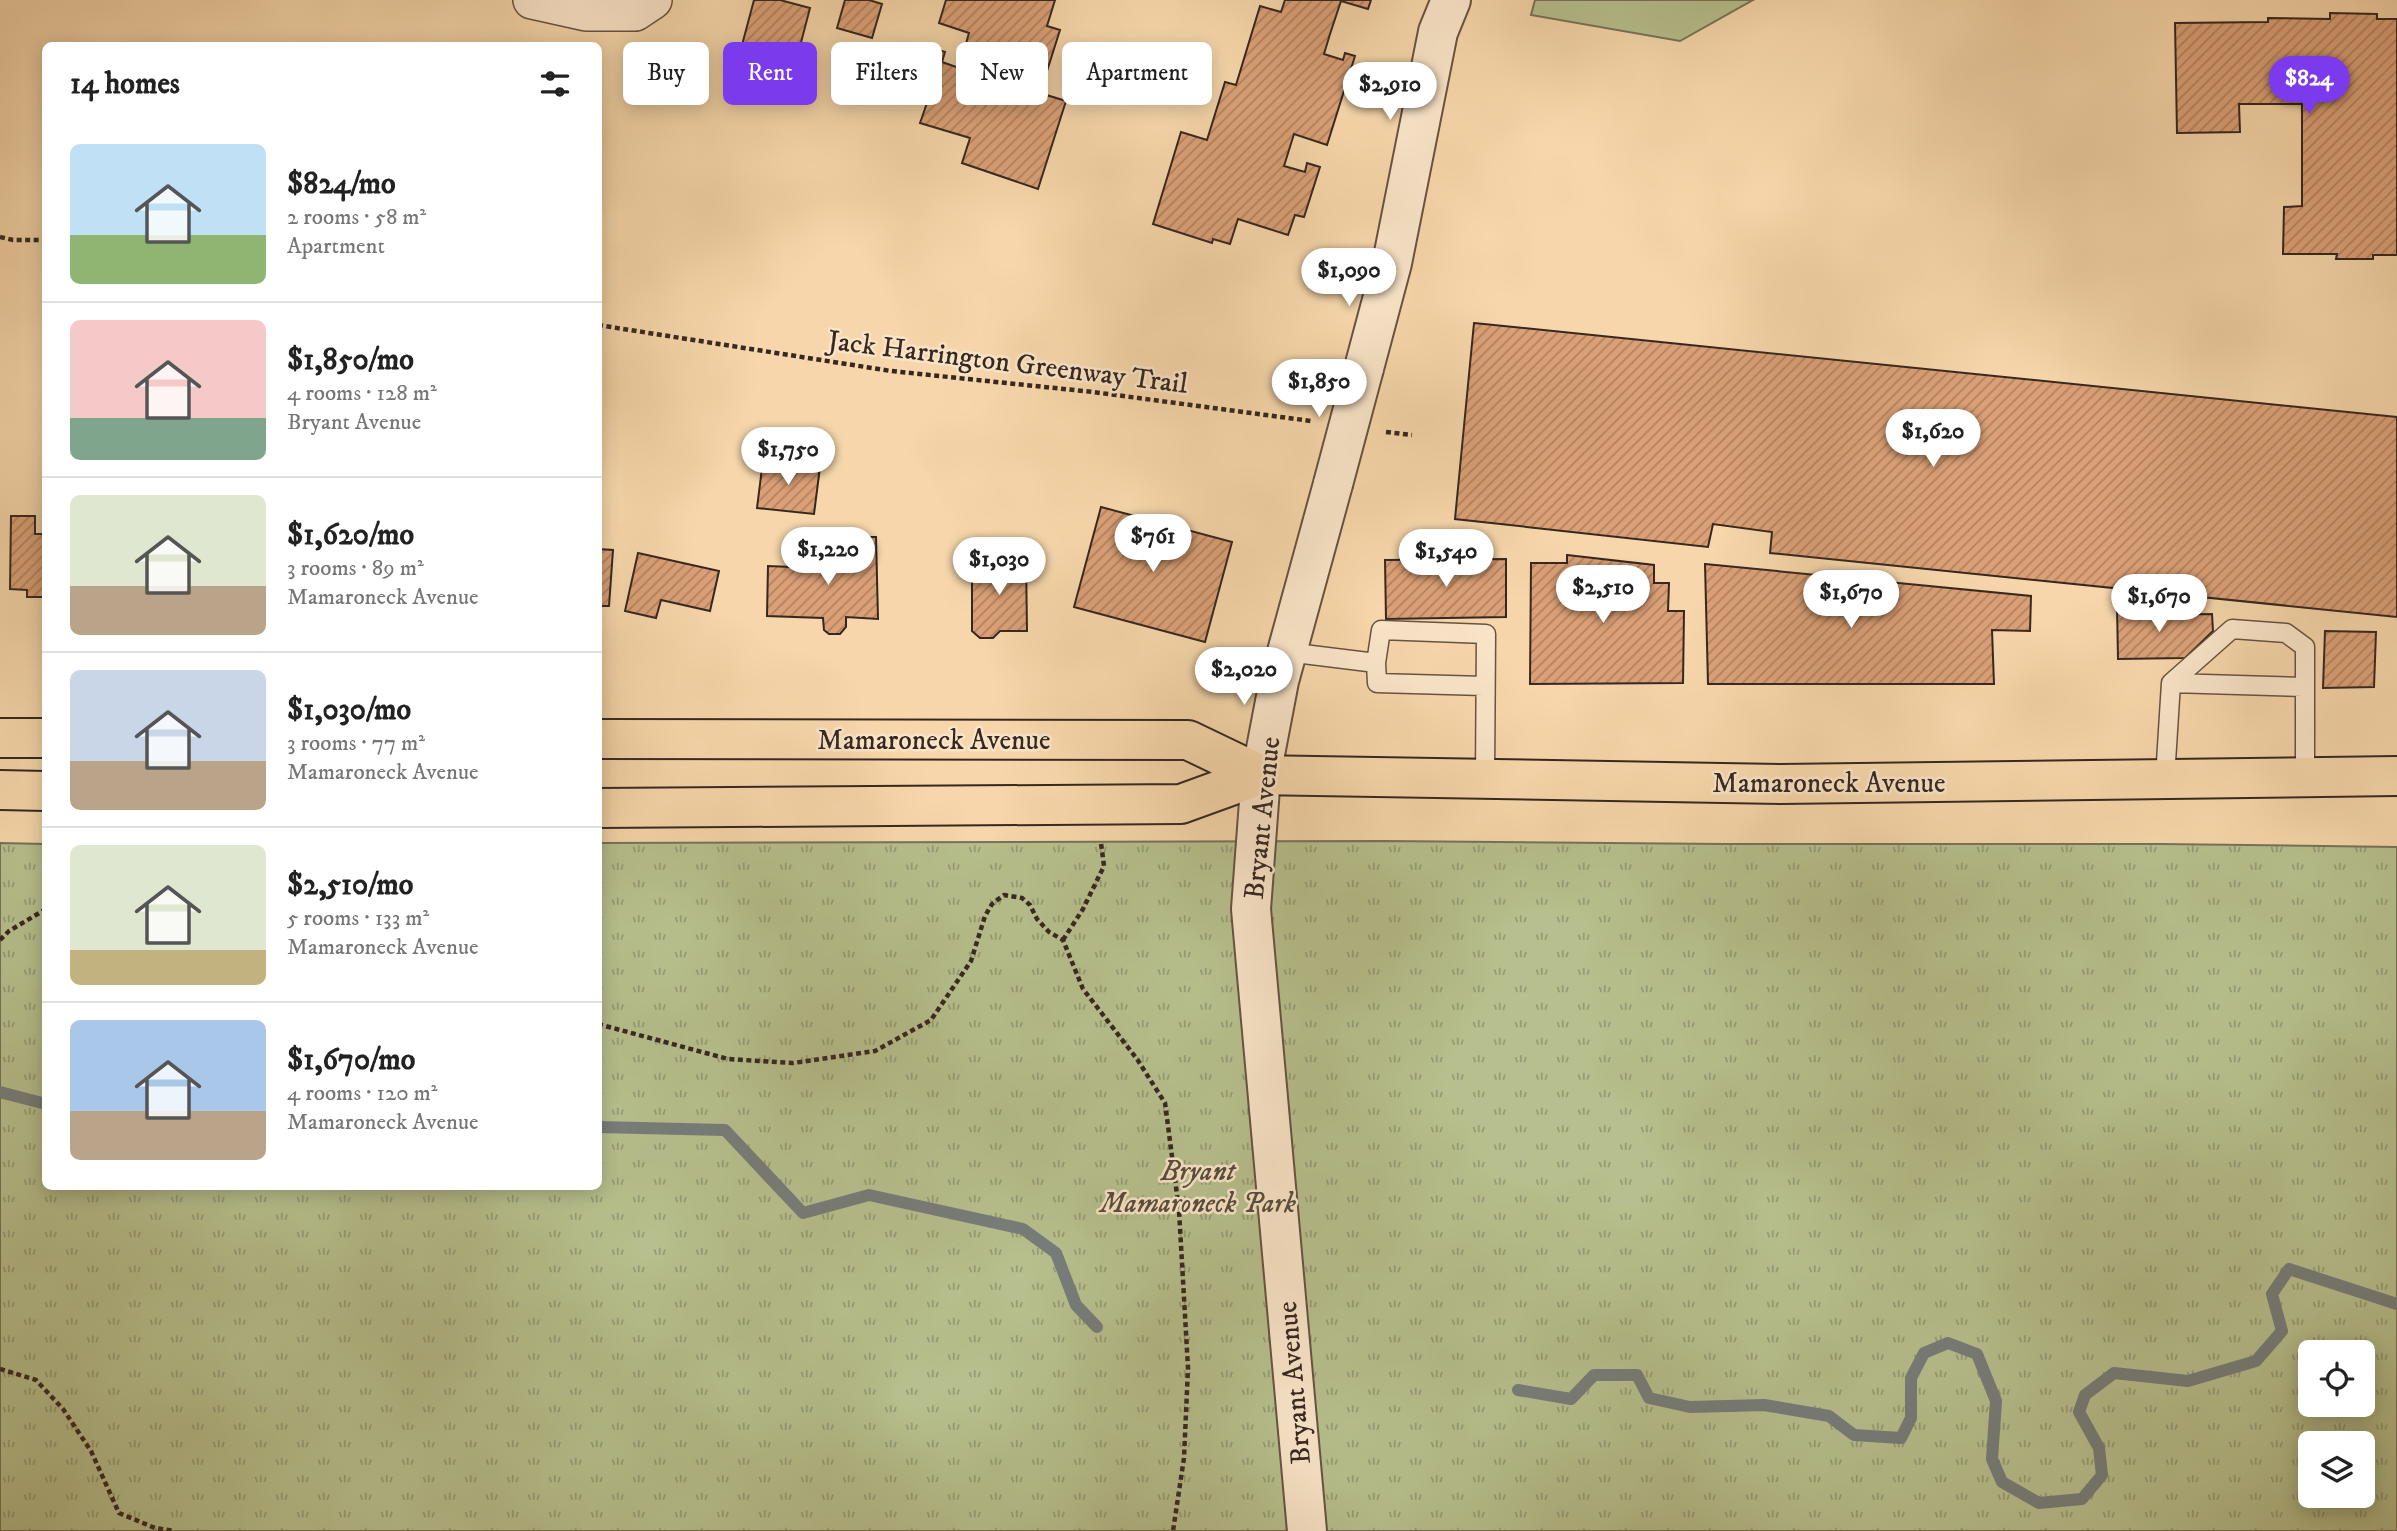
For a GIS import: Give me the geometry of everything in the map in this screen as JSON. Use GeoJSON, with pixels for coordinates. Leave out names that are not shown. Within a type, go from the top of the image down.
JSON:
{"type":"FeatureCollection","features":[{"type":"Feature","properties":{"kind":"main road"},"geometry":{"type":"LineString","coordinates":[[0,738],[42,738]]}},
{"type":"Feature","properties":{"kind":"main road","name":"Mamaroneck Avenue"},"geometry":{"type":"LineString","coordinates":[[602,739],[1188,740],[1261,775]]}},
{"type":"Feature","properties":{"kind":"main road","name":"Mamaroneck Avenue"},"geometry":{"type":"LineString","coordinates":[[602,808],[1181,804],[1261,775],[1781,784],[2397,776]]}},
{"type":"Feature","properties":{"kind":"main road"},"geometry":{"type":"LineString","coordinates":[[0,790],[42,791]]}},
{"type":"Feature","properties":{"kind":"street"},"geometry":{"type":"LineString","coordinates":[[531,0],[586,12],[640,6]]}},
{"type":"Feature","properties":{"kind":"street","name":"Bryant Avenue"},"geometry":{"type":"LineString","coordinates":[[1307,1531],[1251,909],[1261,775],[1287,652],[1392,263],[1438,32],[1451,0]]}},
{"type":"Feature","properties":{"kind":"lane"},"geometry":{"type":"LineString","coordinates":[[1485,686],[1377,683],[1376,663],[1381,629],[1486,634],[1486,779]]}},
{"type":"Feature","properties":{"kind":"lane"},"geometry":{"type":"LineString","coordinates":[[2165,778],[2171,683],[2232,629],[2286,633],[2305,647],[2305,777]]}},
{"type":"Feature","properties":{"kind":"lane"},"geometry":{"type":"LineString","coordinates":[[1287,652],[1376,663]]}},
{"type":"Feature","properties":{"kind":"lane"},"geometry":{"type":"LineString","coordinates":[[2171,683],[2304,687]]}},
{"type":"Feature","properties":{"kind":"path"},"geometry":{"type":"LineString","coordinates":[[0,237],[42,240]]}},
{"type":"Feature","properties":{"kind":"path","name":"Jack Harrington Greenway Trail"},"geometry":{"type":"LineString","coordinates":[[602,326],[891,371],[1093,392],[1319,423]]}},
{"type":"Feature","properties":{"kind":"path"},"geometry":{"type":"LineString","coordinates":[[1373,430],[1412,435]]}},
{"type":"Feature","properties":{"kind":"path"},"geometry":{"type":"LineString","coordinates":[[1063,940],[1083,909],[1104,866],[1097,805]]}},
{"type":"Feature","properties":{"kind":"path"},"geometry":{"type":"LineString","coordinates":[[602,1025],[728,1059],[793,1063],[875,1051],[931,1020],[971,961],[985,916],[992,904],[1004,895],[1022,898],[1030,905],[1037,919],[1049,932],[1063,940],[1083,989],[1138,1059],[1165,1103],[1179,1210],[1188,1368],[1184,1458],[1173,1531]]}},
{"type":"Feature","properties":{"kind":"path"},"geometry":{"type":"LineString","coordinates":[[0,940],[9,931],[42,911]]}},
{"type":"Feature","properties":{"kind":"path"},"geometry":{"type":"LineString","coordinates":[[0,1369],[36,1380],[63,1409],[91,1451],[119,1513],[155,1528],[175,1531]]}},
{"type":"Feature","properties":{"kind":"green space"},"geometry":{"type":"Polygon","coordinates":[[[1535,0],[1753,0],[1680,41],[1531,15],[1535,0]]]}},
{"type":"Feature","properties":{"kind":"green space","name":"Bryant Mamaroneck Park"},"geometry":{"type":"Polygon","coordinates":[[[1384,841],[2397,847],[2397,1531],[0,1531],[0,843],[42,844],[42,1190],[602,1190],[602,843],[1384,841]]]}},
{"type":"Feature","properties":{"kind":"building"},"geometry":{"type":"Polygon","coordinates":[[[754,0],[780,0],[810,8],[801,42],[743,42],[754,0]]]}},
{"type":"Feature","properties":{"kind":"building"},"geometry":{"type":"Polygon","coordinates":[[[845,0],[869,0],[882,4],[872,38],[837,28],[845,0]]]}},
{"type":"Feature","properties":{"kind":"building"},"geometry":{"type":"Polygon","coordinates":[[[946,0],[1055,0],[1047,26],[1060,30],[1048,68],[1048,42],[966,42],[969,33],[939,23],[946,0]]]}},
{"type":"Feature","properties":{"kind":"building"},"geometry":{"type":"Polygon","coordinates":[[[1285,0],[1371,0],[1368,9],[1341,1],[1330,34],[1324,54],[1343,60],[1345,53],[1355,56],[1327,145],[1294,134],[1284,166],[1305,172],[1307,163],[1320,167],[1304,217],[1295,215],[1288,235],[1238,219],[1230,244],[1213,239],[1212,243],[1153,224],[1181,132],[1207,140],[1225,82],[1236,85],[1260,6],[1281,12],[1285,0]]]}},
{"type":"Feature","properties":{"kind":"building"},"geometry":{"type":"Polygon","coordinates":[[[2330,13],[2377,14],[2377,19],[2397,19],[2397,255],[2373,255],[2373,259],[2336,259],[2337,254],[2283,254],[2284,207],[2302,206],[2302,104],[2239,104],[2240,132],[2177,133],[2175,23],[2268,22],[2268,18],[2330,19],[2330,13]]]}},
{"type":"Feature","properties":{"kind":"building"},"geometry":{"type":"Polygon","coordinates":[[[942,62],[956,67],[956,105],[1048,105],[1048,95],[1062,100],[1062,105],[1065,105],[1038,189],[962,163],[970,138],[920,123],[926,105],[942,105],[942,62]]]}},
{"type":"Feature","properties":{"kind":"building"},"geometry":{"type":"Polygon","coordinates":[[[1474,323],[2397,417],[2397,617],[1770,553],[1772,532],[1713,524],[1708,547],[1455,519],[1474,323]]]}},
{"type":"Feature","properties":{"kind":"building"},"geometry":{"type":"Polygon","coordinates":[[[763,460],[820,467],[814,514],[757,508],[763,460]]]}},
{"type":"Feature","properties":{"kind":"building"},"geometry":{"type":"Polygon","coordinates":[[[1101,507],[1232,542],[1205,642],[1074,607],[1101,507]]]}},
{"type":"Feature","properties":{"kind":"building"},"geometry":{"type":"Polygon","coordinates":[[[11,516],[35,516],[35,534],[42,534],[42,597],[27,597],[27,590],[10,589],[11,516]]]}},
{"type":"Feature","properties":{"kind":"building"},"geometry":{"type":"Polygon","coordinates":[[[845,537],[876,537],[878,619],[846,617],[846,627],[840,634],[829,634],[824,630],[823,618],[767,616],[768,566],[792,567],[793,562],[844,560],[845,537]]]}},
{"type":"Feature","properties":{"kind":"building"},"geometry":{"type":"Polygon","coordinates":[[[602,549],[613,550],[609,606],[602,606],[602,549]]]}},
{"type":"Feature","properties":{"kind":"building"},"geometry":{"type":"Polygon","coordinates":[[[638,553],[719,571],[710,611],[661,600],[656,618],[625,611],[638,553]]]}},
{"type":"Feature","properties":{"kind":"building"},"geometry":{"type":"Polygon","coordinates":[[[1567,555],[1654,565],[1654,583],[1669,583],[1668,611],[1684,611],[1683,683],[1530,684],[1531,563],[1567,563],[1567,555]]]}},
{"type":"Feature","properties":{"kind":"building"},"geometry":{"type":"Polygon","coordinates":[[[1026,559],[1027,631],[1000,631],[993,638],[980,638],[972,631],[972,560],[1026,559]]]}},
{"type":"Feature","properties":{"kind":"building"},"geometry":{"type":"Polygon","coordinates":[[[1506,559],[1506,617],[1386,619],[1385,560],[1506,559]]]}},
{"type":"Feature","properties":{"kind":"building"},"geometry":{"type":"Polygon","coordinates":[[[1705,564],[2031,596],[2030,631],[1992,630],[1994,684],[1708,684],[1705,564]]]}},
{"type":"Feature","properties":{"kind":"building"},"geometry":{"type":"Polygon","coordinates":[[[2117,606],[2148,606],[2148,615],[2212,614],[2213,631],[2185,658],[2118,659],[2117,606]]]}},
{"type":"Feature","properties":{"kind":"building"},"geometry":{"type":"Polygon","coordinates":[[[2325,631],[2376,632],[2374,687],[2323,688],[2325,631]]]}},
{"type":"Feature","properties":{"kind":"waterway"},"geometry":{"type":"LineString","coordinates":[[0,1092],[42,1103]]}},
{"type":"Feature","properties":{"kind":"waterway"},"geometry":{"type":"LineString","coordinates":[[602,1127],[725,1130],[803,1213],[869,1195],[1023,1229],[1056,1253],[1076,1305],[1097,1327]]}},
{"type":"Feature","properties":{"kind":"waterway"},"geometry":{"type":"LineString","coordinates":[[1518,1390],[1571,1399],[1594,1375],[1637,1375],[1649,1398],[1690,1407],[1764,1405],[1829,1416],[1854,1435],[1901,1438],[1911,1418],[1911,1378],[1924,1353],[1948,1343],[1977,1354],[1996,1401],[1992,1459],[2002,1482],[2039,1503],[2082,1499],[2102,1475],[2099,1448],[2079,1412],[2085,1395],[2114,1373],[2188,1381],[2256,1361],[2282,1331],[2272,1294],[2289,1269],[2397,1304]]}}]}
